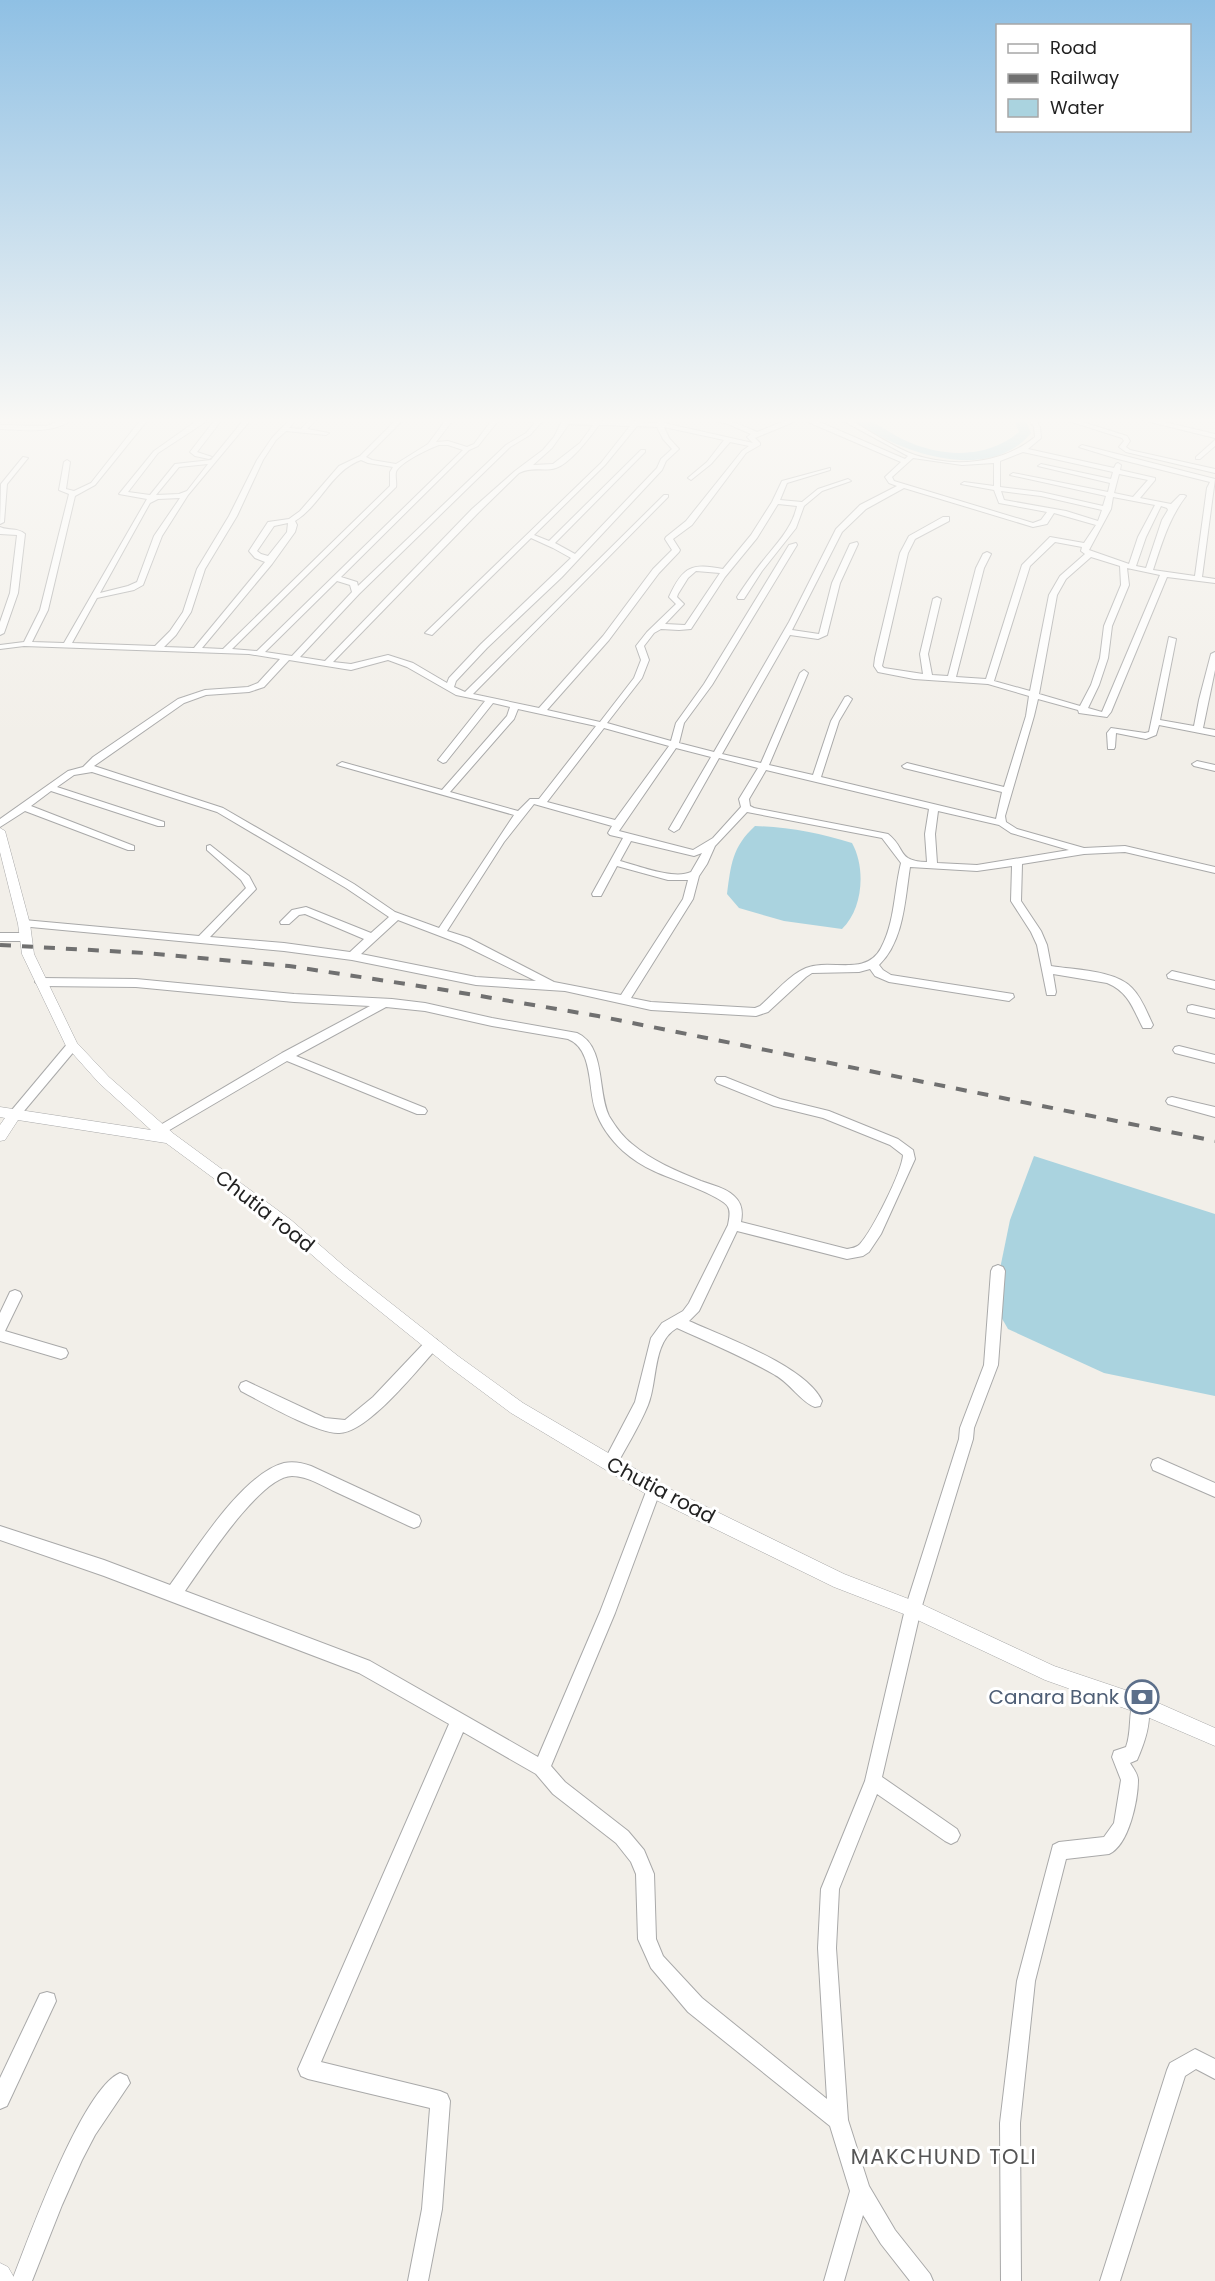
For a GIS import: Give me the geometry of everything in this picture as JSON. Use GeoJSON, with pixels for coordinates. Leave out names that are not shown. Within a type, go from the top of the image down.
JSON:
{"type":"FeatureCollection","features":[{"type":"Feature","properties":{"kind":"street"},"geometry":{"type":"LineString","coordinates":[[27,644],[44,610],[66,523]]}},
{"type":"Feature","properties":{"kind":"street"},"geometry":{"type":"LineString","coordinates":[[66,646],[134,523]]}},
{"type":"Feature","properties":{"kind":"street"},"geometry":{"type":"LineString","coordinates":[[93,597],[131,588],[140,583],[158,536],[166,523]]}},
{"type":"Feature","properties":{"kind":"street"},"geometry":{"type":"LineString","coordinates":[[157,649],[173,633],[187,612],[205,562],[228,523]]}},
{"type":"Feature","properties":{"kind":"street"},"geometry":{"type":"LineString","coordinates":[[269,560],[258,556],[253,551],[271,524],[275,523]]}},
{"type":"Feature","properties":{"kind":"street"},"geometry":{"type":"LineString","coordinates":[[195,651],[291,532],[292,523]]}},
{"type":"Feature","properties":{"kind":"street"},"geometry":{"type":"LineString","coordinates":[[225,651],[356,523]]}},
{"type":"Feature","properties":{"kind":"street"},"geometry":{"type":"LineString","coordinates":[[259,653],[391,523]]}},
{"type":"Feature","properties":{"kind":"street"},"geometry":{"type":"LineString","coordinates":[[0,824],[71,773],[87,768],[96,759],[181,701],[205,693],[257,687],[265,682],[427,523]]}},
{"type":"Feature","properties":{"kind":"street"},"geometry":{"type":"LineString","coordinates":[[326,664],[463,523]]}},
{"type":"Feature","properties":{"kind":"street"},"geometry":{"type":"LineString","coordinates":[[429,633],[541,523]]}},
{"type":"Feature","properties":{"kind":"street"},"geometry":{"type":"LineString","coordinates":[[550,544],[571,523]]}},
{"type":"Feature","properties":{"kind":"street"},"geometry":{"type":"LineString","coordinates":[[450,688],[452,680],[608,523]]}},
{"type":"Feature","properties":{"kind":"street"},"geometry":{"type":"LineString","coordinates":[[467,695],[639,523]]}},
{"type":"Feature","properties":{"kind":"street"},"geometry":{"type":"LineString","coordinates":[[541,711],[606,638],[656,572],[676,550],[669,540],[688,523]]}},
{"type":"Feature","properties":{"kind":"street"},"geometry":{"type":"LineString","coordinates":[[658,627],[683,629],[688,627],[762,523]]}},
{"type":"Feature","properties":{"kind":"street"},"geometry":{"type":"LineString","coordinates":[[741,597],[766,561],[788,536],[795,523]]}},
{"type":"Feature","properties":{"kind":"street"},"geometry":{"type":"LineString","coordinates":[[674,829],[788,632],[839,531],[847,523]]}},
{"type":"Feature","properties":{"kind":"street"},"geometry":{"type":"LineString","coordinates":[[938,523],[912,538],[904,553],[879,658],[878,666],[886,672],[989,682],[1082,711],[1104,715],[1164,575]]}},
{"type":"Feature","properties":{"kind":"street"},"geometry":{"type":"LineString","coordinates":[[1002,823],[1000,816],[1030,716],[1032,694],[1053,595],[1063,578],[1088,550],[1098,523]]}},
{"type":"Feature","properties":{"kind":"street"},"geometry":{"type":"LineString","coordinates":[[1082,711],[1095,685],[1104,658],[1108,626],[1125,585],[1127,567],[1149,523]]}},
{"type":"Feature","properties":{"kind":"street"},"geometry":{"type":"LineString","coordinates":[[1148,572],[1166,523]]}},
{"type":"Feature","properties":{"kind":"street"},"geometry":{"type":"LineString","coordinates":[[1198,579],[1205,523]]}},
{"type":"Feature","properties":{"kind":"street"},"geometry":{"type":"LineString","coordinates":[[0,529],[3,532],[16,531],[21,534],[14,593],[0,633]]}},
{"type":"Feature","properties":{"kind":"street"},"geometry":{"type":"LineString","coordinates":[[529,535],[575,557]]}},
{"type":"Feature","properties":{"kind":"street"},"geometry":{"type":"LineString","coordinates":[[989,682],[1026,565],[1053,539],[1088,550],[1127,567],[1164,575],[1215,580]]}},
{"type":"Feature","properties":{"kind":"street"},"geometry":{"type":"LineString","coordinates":[[788,632],[818,637],[823,635],[836,583],[854,544]]}},
{"type":"Feature","properties":{"kind":"street"},"geometry":{"type":"LineString","coordinates":[[746,807],[712,843],[701,851],[686,853],[613,833],[617,824],[674,745],[680,723],[708,685],[793,545]]}},
{"type":"Feature","properties":{"kind":"street"},"geometry":{"type":"LineString","coordinates":[[951,679],[980,568],[987,554]]}},
{"type":"Feature","properties":{"kind":"street"},"geometry":{"type":"LineString","coordinates":[[541,803],[638,678],[645,660],[640,646],[653,629],[658,627],[680,604],[673,597],[691,569],[698,567],[726,572]]}},
{"type":"Feature","properties":{"kind":"street"},"geometry":{"type":"LineString","coordinates":[[335,578],[354,584],[356,592]]}},
{"type":"Feature","properties":{"kind":"street"},"geometry":{"type":"LineString","coordinates":[[928,676],[924,654],[937,599]]}},
{"type":"Feature","properties":{"kind":"street"},"geometry":{"type":"LineString","coordinates":[[1111,747],[1111,733],[1114,730],[1151,735],[1156,722],[1172,639]]}},
{"type":"Feature","properties":{"kind":"street"},"geometry":{"type":"LineString","coordinates":[[0,647],[27,644],[225,651],[259,653],[351,667],[388,657],[410,665],[436,682],[467,695],[601,725],[674,745],[817,777],[1002,823],[1014,831],[1084,851]]}},
{"type":"Feature","properties":{"kind":"street"},"geometry":{"type":"LineString","coordinates":[[1198,730],[1215,654]]}},
{"type":"Feature","properties":{"kind":"street"},"geometry":{"type":"LineString","coordinates":[[746,807],[744,799],[764,766],[804,673]]}},
{"type":"Feature","properties":{"kind":"street"},"geometry":{"type":"LineString","coordinates":[[817,777],[835,721],[848,699]]}},
{"type":"Feature","properties":{"kind":"street"},"geometry":{"type":"LineString","coordinates":[[443,760],[491,700]]}},
{"type":"Feature","properties":{"kind":"street"},"geometry":{"type":"LineString","coordinates":[[444,793],[511,717],[515,705]]}},
{"type":"Feature","properties":{"kind":"street"},"geometry":{"type":"LineString","coordinates":[[1156,722],[1215,733]]}},
{"type":"Feature","properties":{"kind":"street"},"geometry":{"type":"LineString","coordinates":[[1197,764],[1215,768]]}},
{"type":"Feature","properties":{"kind":"street"},"geometry":{"type":"LineString","coordinates":[[342,765],[520,814]]}},
{"type":"Feature","properties":{"kind":"street"},"geometry":{"type":"LineString","coordinates":[[907,766],[1008,790]]}},
{"type":"Feature","properties":{"kind":"street"},"geometry":{"type":"LineString","coordinates":[[87,768],[220,810],[396,916],[504,959],[552,985]]}},
{"type":"Feature","properties":{"kind":"street"},"geometry":{"type":"LineString","coordinates":[[50,788],[161,824]]}},
{"type":"Feature","properties":{"kind":"street"},"geometry":{"type":"LineString","coordinates":[[441,933],[520,814],[533,801],[617,824]]}},
{"type":"Feature","properties":{"kind":"street"},"geometry":{"type":"LineString","coordinates":[[932,866],[930,834],[934,806]]}},
{"type":"Feature","properties":{"kind":"street"},"geometry":{"type":"LineString","coordinates":[[24,807],[131,848]]}},
{"type":"Feature","properties":{"kind":"street"},"geometry":{"type":"LineString","coordinates":[[746,807],[760,813],[885,836],[891,840],[899,859],[905,864],[977,868],[1084,851],[1125,849],[1215,870]]}},
{"type":"Feature","properties":{"kind":"street","name":"Chutia road"},"geometry":{"type":"LineString","coordinates":[[0,831],[25,931],[28,954],[72,1046],[104,1080],[165,1134],[286,1224],[432,1344],[517,1408],[654,1489],[840,1581],[913,1609],[1051,1674],[1140,1704],[1215,1737]]}},
{"type":"Feature","properties":{"kind":"street"},"geometry":{"type":"LineString","coordinates":[[597,894],[628,838]]}},
{"type":"Feature","properties":{"kind":"street"},"geometry":{"type":"LineString","coordinates":[[623,1001],[688,899],[694,875],[712,843]]}},
{"type":"Feature","properties":{"kind":"street"},"geometry":{"type":"LineString","coordinates":[[201,940],[251,889],[245,878],[210,848]]}},
{"type":"Feature","properties":{"kind":"street"},"geometry":{"type":"LineString","coordinates":[[613,862],[681,879],[694,875]]}},
{"type":"Feature","properties":{"kind":"street"},"geometry":{"type":"LineString","coordinates":[[1017,862],[1016,901],[1036,931],[1045,954],[1051,992]]}},
{"type":"Feature","properties":{"kind":"street"},"geometry":{"type":"LineString","coordinates":[[0,937],[25,931],[201,940],[352,956],[476,981],[552,985],[651,1006],[756,1012],[764,1009],[802,974],[810,970],[864,968],[873,965],[888,949],[905,864]]}},
{"type":"Feature","properties":{"kind":"street"},"geometry":{"type":"LineString","coordinates":[[285,922],[296,912],[306,910],[372,938]]}},
{"type":"Feature","properties":{"kind":"street"},"geometry":{"type":"LineString","coordinates":[[352,956],[396,916]]}},
{"type":"Feature","properties":{"kind":"street"},"geometry":{"type":"LineString","coordinates":[[873,965],[879,973],[889,978],[1009,998]]}},
{"type":"Feature","properties":{"kind":"street"},"geometry":{"type":"LineString","coordinates":[[1047,969],[1097,978],[1120,985],[1133,997],[1147,1025]]}},
{"type":"Feature","properties":{"kind":"street"},"geometry":{"type":"LineString","coordinates":[[1172,975],[1215,985]]}},
{"type":"Feature","properties":{"kind":"street"},"geometry":{"type":"LineString","coordinates":[[40,982],[136,983],[294,998],[425,1007],[492,1022],[566,1034],[580,1039],[584,1044],[605,1117],[630,1149],[647,1164],[731,1200],[738,1212],[734,1225],[694,1307],[678,1322],[667,1327],[656,1342],[642,1403],[610,1463]]}},
{"type":"Feature","properties":{"kind":"street"},"geometry":{"type":"LineString","coordinates":[[0,1112],[165,1134],[286,1056],[385,1003]]}},
{"type":"Feature","properties":{"kind":"street"},"geometry":{"type":"LineString","coordinates":[[1192,1009],[1215,1014]]}},
{"type":"Feature","properties":{"kind":"street"},"geometry":{"type":"LineString","coordinates":[[0,1136],[15,1114],[72,1046]]}},
{"type":"Feature","properties":{"kind":"street"},"geometry":{"type":"LineString","coordinates":[[1179,1050],[1215,1059]]}},
{"type":"Feature","properties":{"kind":"street"},"geometry":{"type":"LineString","coordinates":[[286,1056],[421,1111]]}},
{"type":"Feature","properties":{"kind":"street"},"geometry":{"type":"LineString","coordinates":[[721,1080],[778,1103],[825,1114],[894,1142],[909,1153],[909,1159],[887,1208],[864,1248],[856,1253],[847,1254],[734,1225]]}},
{"type":"Feature","properties":{"kind":"street"},"geometry":{"type":"LineString","coordinates":[[1172,1101],[1215,1112]]}},
{"type":"Feature","properties":{"kind":"street"},"geometry":{"type":"LineString","coordinates":[[923,2281],[888,2237],[860,2191],[838,2120],[827,1948],[830,1889],[873,1781],[913,1609],[966,1439],[967,1428],[991,1365],[998,1271]]}},
{"type":"Feature","properties":{"kind":"street"},"geometry":{"type":"LineString","coordinates":[[0,1327],[15,1296]]}},
{"type":"Feature","properties":{"kind":"street"},"geometry":{"type":"LineString","coordinates":[[678,1322],[782,1371],[797,1382],[815,1401]]}},
{"type":"Feature","properties":{"kind":"street"},"geometry":{"type":"LineString","coordinates":[[0,1335],[61,1353]]}},
{"type":"Feature","properties":{"kind":"street"},"geometry":{"type":"LineString","coordinates":[[246,1387],[323,1424],[336,1427],[347,1426],[362,1416],[432,1344]]}},
{"type":"Feature","properties":{"kind":"street"},"geometry":{"type":"LineString","coordinates":[[1158,1465],[1215,1490]]}},
{"type":"Feature","properties":{"kind":"street"},"geometry":{"type":"LineString","coordinates":[[173,1594],[251,1490],[281,1470],[293,1468],[306,1471],[414,1521]]}},
{"type":"Feature","properties":{"kind":"street"},"geometry":{"type":"LineString","coordinates":[[542,1768],[608,1613],[654,1489]]}},
{"type":"Feature","properties":{"kind":"street"},"geometry":{"type":"LineString","coordinates":[[0,1533],[173,1594],[364,1667],[542,1768],[559,1788],[622,1837],[638,1856],[645,1874],[646,1939],[657,1962],[695,2005],[838,2120]]}},
{"type":"Feature","properties":{"kind":"street"},"geometry":{"type":"LineString","coordinates":[[1011,2281],[1010,2123],[1026,1981],[1059,1851],[1109,1845],[1122,1826],[1130,1778],[1120,1757],[1131,1754],[1138,1738],[1140,1704]]}},
{"type":"Feature","properties":{"kind":"street"},"geometry":{"type":"LineString","coordinates":[[418,2281],[432,2209],[440,2101],[308,2069],[459,1721]]}},
{"type":"Feature","properties":{"kind":"street"},"geometry":{"type":"LineString","coordinates":[[873,1781],[951,1834]]}},
{"type":"Feature","properties":{"kind":"street"},"geometry":{"type":"LineString","coordinates":[[0,2099],[47,2001]]}},
{"type":"Feature","properties":{"kind":"street"},"geometry":{"type":"LineString","coordinates":[[1110,2281],[1177,2070],[1194,2059],[1215,2069]]}},
{"type":"Feature","properties":{"kind":"street"},"geometry":{"type":"LineString","coordinates":[[22,2281],[58,2189],[87,2128],[102,2104],[120,2083]]}},
{"type":"Feature","properties":{"kind":"street"},"geometry":{"type":"LineString","coordinates":[[834,2281],[860,2191]]}},
{"type":"Feature","properties":{"kind":"street"},"geometry":{"type":"LineString","coordinates":[[0,2275],[4,2281]]}},
{"type":"Feature","properties":{"kind":"water"},"geometry":{"type":"Polygon","coordinates":[[[755,826],[804,831],[852,843],[859,864],[860,888],[854,911],[842,929],[784,921],[739,908],[727,894],[737,849],[755,826]]]}},
{"type":"Feature","properties":{"kind":"water"},"geometry":{"type":"Polygon","coordinates":[[[1034,1156],[1215,1214],[1215,1396],[1104,1373],[1008,1329],[993,1303],[1010,1220],[1034,1156]]]}},
{"type":"Feature","properties":{"kind":"railway"},"geometry":{"type":"LineString","coordinates":[[0,945],[145,953],[289,966],[445,990],[598,1016],[1215,1141]]}},
{"type":"Feature","properties":{"kind":"place","name":"Canara Bank"},"geometry":{"type":"Point","coordinates":[1142,1697]}},
{"type":"Feature","properties":{"kind":"district","name":"MAKCHUND TOLI"},"geometry":{"type":"Point","coordinates":[944,2156]}}]}
